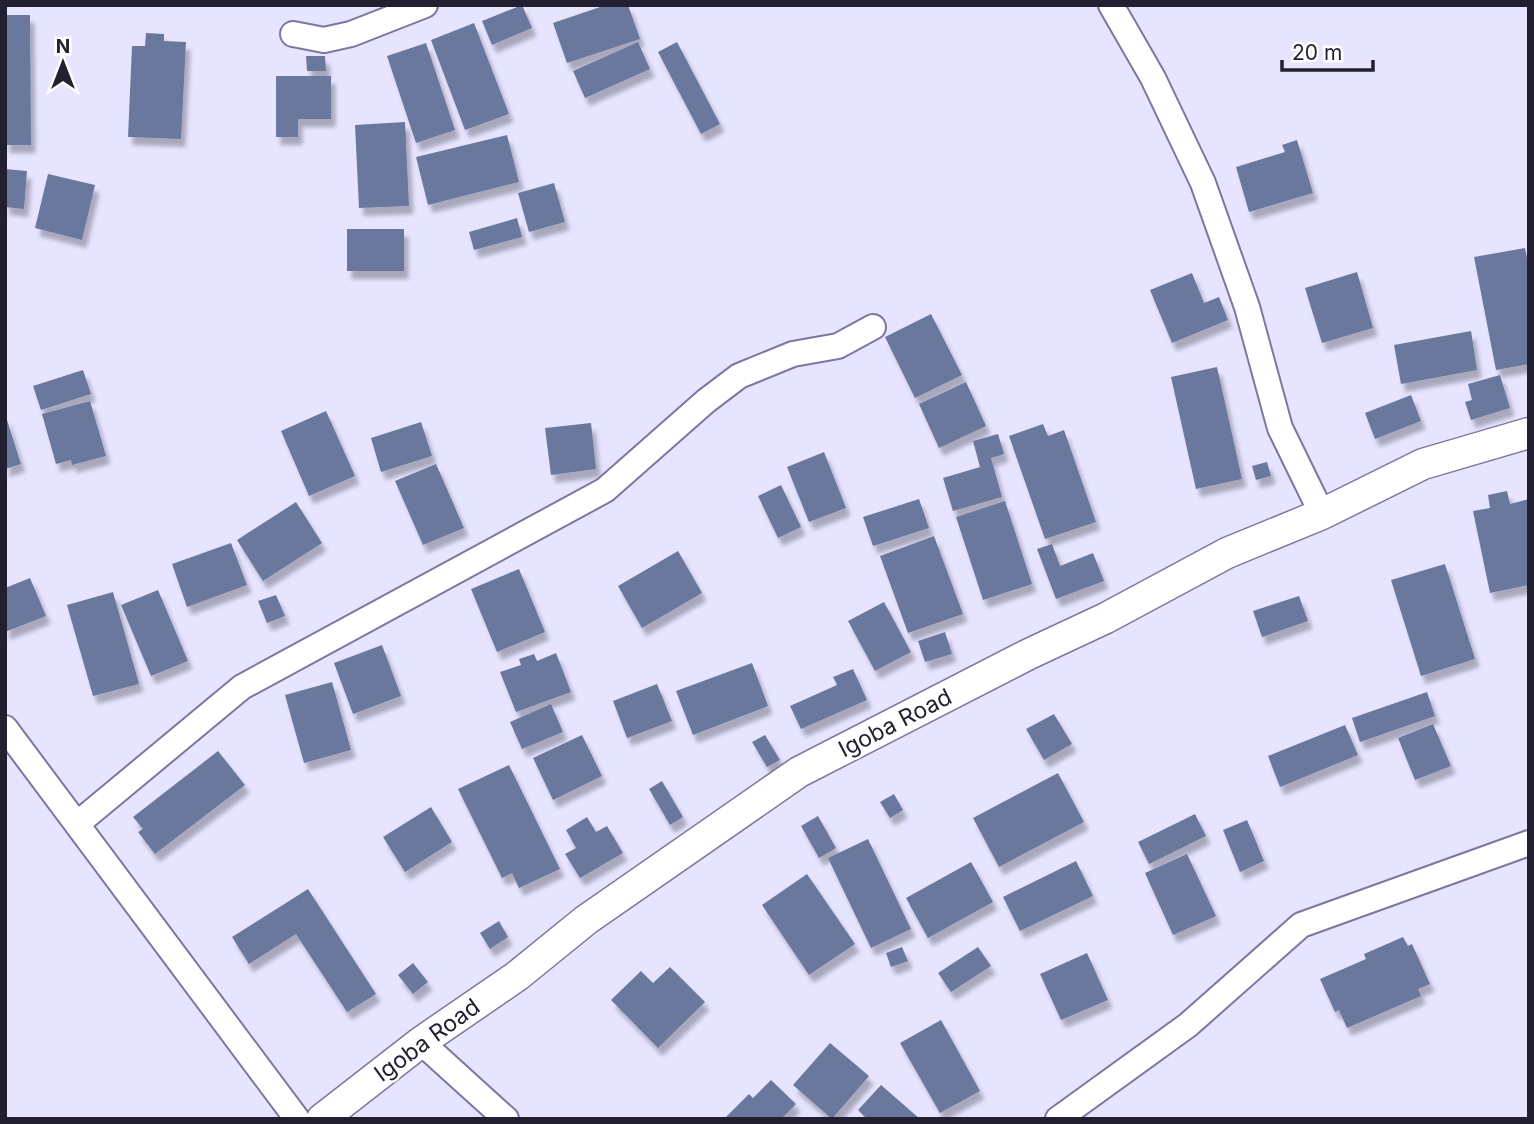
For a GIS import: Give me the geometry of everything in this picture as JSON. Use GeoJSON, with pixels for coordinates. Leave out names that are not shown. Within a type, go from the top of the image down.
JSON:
{"type":"FeatureCollection","features":[{"type":"Feature","properties":{"kind":"street"},"geometry":{"type":"LineString","coordinates":[[293,34],[324,40],[351,34],[425,5]]}},
{"type":"Feature","properties":{"kind":"street"},"geometry":{"type":"LineString","coordinates":[[1111,5],[1153,78],[1203,183],[1247,307],[1280,428],[1322,514]]}},
{"type":"Feature","properties":{"kind":"street"},"geometry":{"type":"LineString","coordinates":[[77,824],[242,687],[605,490],[705,401],[739,376],[793,354],[838,346],[873,327]]}},
{"type":"Feature","properties":{"kind":"street","name":"Igoba Road"},"geometry":{"type":"LineString","coordinates":[[321,1119],[421,1042],[517,976],[586,920],[799,772],[1029,654],[1106,618],[1227,553],[1322,514],[1423,464],[1529,433]]}},
{"type":"Feature","properties":{"kind":"street"},"geometry":{"type":"LineString","coordinates":[[5,728],[297,1119]]}},
{"type":"Feature","properties":{"kind":"street"},"geometry":{"type":"LineString","coordinates":[[1058,1119],[1188,1025],[1301,925],[1529,843]]}},
{"type":"Feature","properties":{"kind":"street"},"geometry":{"type":"LineString","coordinates":[[421,1042],[506,1119]]}},
{"type":"Feature","properties":{"kind":"building"},"geometry":{"type":"Polygon","coordinates":[[[522,5],[532,28],[492,45],[482,21],[522,5]]]}},
{"type":"Feature","properties":{"kind":"building"},"geometry":{"type":"Polygon","coordinates":[[[606,5],[628,5],[640,39],[567,63],[553,23],[606,5]]]}},
{"type":"Feature","properties":{"kind":"building"},"geometry":{"type":"Polygon","coordinates":[[[5,15],[30,15],[31,145],[5,145],[5,15]]]}},
{"type":"Feature","properties":{"kind":"building"},"geometry":{"type":"Polygon","coordinates":[[[474,23],[509,114],[465,130],[431,40],[474,23]]]}},
{"type":"Feature","properties":{"kind":"building"},"geometry":{"type":"Polygon","coordinates":[[[146,33],[164,34],[164,41],[186,42],[181,139],[128,137],[132,46],[145,46],[146,33]]]}},
{"type":"Feature","properties":{"kind":"building"},"geometry":{"type":"Polygon","coordinates":[[[638,42],[650,69],[585,98],[573,71],[638,42]]]}},
{"type":"Feature","properties":{"kind":"building"},"geometry":{"type":"Polygon","coordinates":[[[677,42],[720,124],[701,134],[658,52],[677,42]]]}},
{"type":"Feature","properties":{"kind":"building"},"geometry":{"type":"Polygon","coordinates":[[[426,43],[455,130],[416,143],[387,56],[426,43]]]}},
{"type":"Feature","properties":{"kind":"building"},"geometry":{"type":"Polygon","coordinates":[[[306,56],[325,56],[326,71],[307,71],[306,56]]]}},
{"type":"Feature","properties":{"kind":"building"},"geometry":{"type":"Polygon","coordinates":[[[276,76],[331,76],[331,119],[298,119],[298,137],[276,137],[276,76]]]}},
{"type":"Feature","properties":{"kind":"building"},"geometry":{"type":"Polygon","coordinates":[[[405,122],[409,206],[359,208],[355,125],[405,122]]]}},
{"type":"Feature","properties":{"kind":"building"},"geometry":{"type":"Polygon","coordinates":[[[507,135],[519,182],[428,205],[416,157],[507,135]]]}},
{"type":"Feature","properties":{"kind":"building"},"geometry":{"type":"Polygon","coordinates":[[[1297,140],[1313,193],[1249,212],[1236,167],[1285,152],[1282,145],[1297,140]]]}},
{"type":"Feature","properties":{"kind":"building"},"geometry":{"type":"Polygon","coordinates":[[[5,169],[27,171],[24,209],[5,207],[5,169]]]}},
{"type":"Feature","properties":{"kind":"building"},"geometry":{"type":"Polygon","coordinates":[[[48,174],[95,185],[82,240],[35,228],[48,174]]]}},
{"type":"Feature","properties":{"kind":"building"},"geometry":{"type":"Polygon","coordinates":[[[554,183],[565,222],[529,232],[518,193],[554,183]]]}},
{"type":"Feature","properties":{"kind":"building"},"geometry":{"type":"Polygon","coordinates":[[[517,218],[522,237],[474,250],[469,232],[517,218]]]}},
{"type":"Feature","properties":{"kind":"building"},"geometry":{"type":"Polygon","coordinates":[[[347,229],[404,229],[404,271],[347,271],[347,229]]]}},
{"type":"Feature","properties":{"kind":"building"},"geometry":{"type":"Polygon","coordinates":[[[1525,248],[1529,268],[1529,364],[1496,370],[1474,257],[1525,248]]]}},
{"type":"Feature","properties":{"kind":"building"},"geometry":{"type":"Polygon","coordinates":[[[1357,272],[1373,328],[1322,343],[1305,288],[1357,272]]]}},
{"type":"Feature","properties":{"kind":"building"},"geometry":{"type":"Polygon","coordinates":[[[1192,273],[1204,303],[1219,297],[1228,320],[1172,343],[1150,290],[1192,273]]]}},
{"type":"Feature","properties":{"kind":"building"},"geometry":{"type":"Polygon","coordinates":[[[931,314],[962,375],[915,398],[885,337],[931,314]]]}},
{"type":"Feature","properties":{"kind":"building"},"geometry":{"type":"Polygon","coordinates":[[[1471,331],[1477,370],[1401,384],[1394,345],[1471,331]]]}},
{"type":"Feature","properties":{"kind":"building"},"geometry":{"type":"Polygon","coordinates":[[[1217,367],[1242,479],[1196,489],[1171,377],[1217,367]]]}},
{"type":"Feature","properties":{"kind":"building"},"geometry":{"type":"Polygon","coordinates":[[[83,370],[91,394],[41,410],[33,386],[83,370]]]}},
{"type":"Feature","properties":{"kind":"building"},"geometry":{"type":"Polygon","coordinates":[[[1500,375],[1510,408],[1471,420],[1465,402],[1472,400],[1468,384],[1500,375]]]}},
{"type":"Feature","properties":{"kind":"building"},"geometry":{"type":"Polygon","coordinates":[[[966,382],[986,426],[939,448],[919,404],[966,382]]]}},
{"type":"Feature","properties":{"kind":"building"},"geometry":{"type":"Polygon","coordinates":[[[1411,395],[1421,421],[1375,439],[1365,413],[1411,395]]]}},
{"type":"Feature","properties":{"kind":"building"},"geometry":{"type":"Polygon","coordinates":[[[90,401],[106,456],[72,465],[71,460],[56,464],[42,414],[90,401]]]}},
{"type":"Feature","properties":{"kind":"building"},"geometry":{"type":"Polygon","coordinates":[[[326,411],[355,476],[309,496],[281,431],[326,411]]]}},
{"type":"Feature","properties":{"kind":"building"},"geometry":{"type":"Polygon","coordinates":[[[5,414],[21,464],[5,469],[5,414]]]}},
{"type":"Feature","properties":{"kind":"building"},"geometry":{"type":"Polygon","coordinates":[[[421,422],[432,456],[381,472],[371,438],[421,422]]]}},
{"type":"Feature","properties":{"kind":"building"},"geometry":{"type":"Polygon","coordinates":[[[591,423],[596,469],[551,475],[545,428],[591,423]]]}},
{"type":"Feature","properties":{"kind":"building"},"geometry":{"type":"Polygon","coordinates":[[[1043,424],[1048,436],[1064,430],[1096,522],[1045,539],[1009,436],[1043,424]]]}},
{"type":"Feature","properties":{"kind":"building"},"geometry":{"type":"Polygon","coordinates":[[[998,434],[1004,454],[991,458],[1002,497],[953,511],[943,478],[980,467],[973,441],[998,434]]]}},
{"type":"Feature","properties":{"kind":"building"},"geometry":{"type":"Polygon","coordinates":[[[824,452],[846,508],[809,522],[787,467],[824,452]]]}},
{"type":"Feature","properties":{"kind":"building"},"geometry":{"type":"Polygon","coordinates":[[[1267,462],[1271,476],[1256,480],[1252,466],[1267,462]]]}},
{"type":"Feature","properties":{"kind":"building"},"geometry":{"type":"Polygon","coordinates":[[[436,464],[464,528],[423,545],[395,481],[436,464]]]}},
{"type":"Feature","properties":{"kind":"building"},"geometry":{"type":"Polygon","coordinates":[[[781,485],[801,527],[778,538],[758,496],[781,485]]]}},
{"type":"Feature","properties":{"kind":"building"},"geometry":{"type":"Polygon","coordinates":[[[1507,491],[1510,504],[1529,499],[1529,585],[1490,593],[1473,511],[1490,508],[1488,495],[1507,491]]]}},
{"type":"Feature","properties":{"kind":"building"},"geometry":{"type":"Polygon","coordinates":[[[919,499],[929,528],[873,546],[863,517],[919,499]]]}},
{"type":"Feature","properties":{"kind":"building"},"geometry":{"type":"Polygon","coordinates":[[[1005,501],[1032,584],[983,600],[956,517],[1005,501]]]}},
{"type":"Feature","properties":{"kind":"building"},"geometry":{"type":"Polygon","coordinates":[[[296,502],[322,543],[263,581],[237,540],[296,502]]]}},
{"type":"Feature","properties":{"kind":"building"},"geometry":{"type":"Polygon","coordinates":[[[934,536],[963,614],[908,633],[880,556],[934,536]]]}},
{"type":"Feature","properties":{"kind":"building"},"geometry":{"type":"Polygon","coordinates":[[[231,543],[247,585],[187,607],[172,564],[231,543]]]}},
{"type":"Feature","properties":{"kind":"building"},"geometry":{"type":"Polygon","coordinates":[[[1052,544],[1060,566],[1093,553],[1104,581],[1056,599],[1037,549],[1052,544]]]}},
{"type":"Feature","properties":{"kind":"building"},"geometry":{"type":"Polygon","coordinates":[[[678,551],[702,593],[642,628],[618,586],[678,551]]]}},
{"type":"Feature","properties":{"kind":"building"},"geometry":{"type":"Polygon","coordinates":[[[1445,564],[1475,659],[1421,676],[1391,580],[1445,564]]]}},
{"type":"Feature","properties":{"kind":"building"},"geometry":{"type":"Polygon","coordinates":[[[519,569],[545,632],[497,652],[471,589],[519,569]]]}},
{"type":"Feature","properties":{"kind":"building"},"geometry":{"type":"Polygon","coordinates":[[[30,578],[46,616],[5,632],[5,588],[30,578]]]}},
{"type":"Feature","properties":{"kind":"building"},"geometry":{"type":"Polygon","coordinates":[[[158,590],[188,661],[151,676],[121,605],[158,590]]]}},
{"type":"Feature","properties":{"kind":"building"},"geometry":{"type":"Polygon","coordinates":[[[113,592],[139,684],[93,696],[67,605],[113,592]]]}},
{"type":"Feature","properties":{"kind":"building"},"geometry":{"type":"Polygon","coordinates":[[[276,595],[285,616],[267,623],[258,601],[276,595]]]}},
{"type":"Feature","properties":{"kind":"building"},"geometry":{"type":"Polygon","coordinates":[[[1299,596],[1308,621],[1262,637],[1253,611],[1299,596]]]}},
{"type":"Feature","properties":{"kind":"building"},"geometry":{"type":"Polygon","coordinates":[[[884,602],[911,652],[875,671],[848,621],[884,602]]]}},
{"type":"Feature","properties":{"kind":"building"},"geometry":{"type":"Polygon","coordinates":[[[945,632],[952,654],[925,662],[918,641],[945,632]]]}},
{"type":"Feature","properties":{"kind":"building"},"geometry":{"type":"Polygon","coordinates":[[[382,645],[401,696],[353,714],[334,663],[382,645]]]}},
{"type":"Feature","properties":{"kind":"building"},"geometry":{"type":"Polygon","coordinates":[[[556,653],[571,692],[516,712],[500,672],[521,665],[519,659],[534,654],[537,661],[556,653]]]}},
{"type":"Feature","properties":{"kind":"building"},"geometry":{"type":"Polygon","coordinates":[[[752,663],[768,706],[693,735],[676,691],[752,663]]]}},
{"type":"Feature","properties":{"kind":"building"},"geometry":{"type":"Polygon","coordinates":[[[853,669],[867,700],[801,729],[790,706],[837,685],[833,677],[853,669]]]}},
{"type":"Feature","properties":{"kind":"building"},"geometry":{"type":"Polygon","coordinates":[[[332,682],[351,750],[304,763],[285,695],[332,682]]]}},
{"type":"Feature","properties":{"kind":"building"},"geometry":{"type":"Polygon","coordinates":[[[657,684],[672,721],[627,738],[613,701],[657,684]]]}},
{"type":"Feature","properties":{"kind":"building"},"geometry":{"type":"Polygon","coordinates":[[[1427,692],[1435,716],[1360,742],[1352,718],[1427,692]]]}},
{"type":"Feature","properties":{"kind":"building"},"geometry":{"type":"Polygon","coordinates":[[[551,704],[563,732],[522,749],[510,722],[551,704]]]}},
{"type":"Feature","properties":{"kind":"building"},"geometry":{"type":"Polygon","coordinates":[[[1054,714],[1072,744],[1044,760],[1026,729],[1054,714]]]}},
{"type":"Feature","properties":{"kind":"building"},"geometry":{"type":"Polygon","coordinates":[[[1433,724],[1451,766],[1415,780],[1398,738],[1433,724]]]}},
{"type":"Feature","properties":{"kind":"building"},"geometry":{"type":"Polygon","coordinates":[[[1345,725],[1358,755],[1280,787],[1268,756],[1345,725]]]}},
{"type":"Feature","properties":{"kind":"building"},"geometry":{"type":"Polygon","coordinates":[[[582,735],[602,776],[553,800],[533,758],[582,735]]]}},
{"type":"Feature","properties":{"kind":"building"},"geometry":{"type":"Polygon","coordinates":[[[765,735],[780,760],[767,767],[752,742],[765,735]]]}},
{"type":"Feature","properties":{"kind":"building"},"geometry":{"type":"Polygon","coordinates":[[[218,751],[245,785],[155,854],[138,832],[143,829],[133,817],[218,751]]]}},
{"type":"Feature","properties":{"kind":"building"},"geometry":{"type":"Polygon","coordinates":[[[509,765],[560,869],[519,888],[512,873],[502,878],[458,789],[509,765]]]}},
{"type":"Feature","properties":{"kind":"building"},"geometry":{"type":"Polygon","coordinates":[[[1058,773],[1084,822],[999,867],[973,818],[1058,773]]]}},
{"type":"Feature","properties":{"kind":"building"},"geometry":{"type":"Polygon","coordinates":[[[662,781],[683,817],[670,825],[649,789],[662,781]]]}},
{"type":"Feature","properties":{"kind":"building"},"geometry":{"type":"Polygon","coordinates":[[[894,794],[903,810],[890,818],[880,802],[894,794]]]}},
{"type":"Feature","properties":{"kind":"building"},"geometry":{"type":"Polygon","coordinates":[[[431,807],[452,842],[405,872],[383,837],[431,807]]]}},
{"type":"Feature","properties":{"kind":"building"},"geometry":{"type":"Polygon","coordinates":[[[1195,814],[1206,836],[1149,864],[1138,842],[1195,814]]]}},
{"type":"Feature","properties":{"kind":"building"},"geometry":{"type":"Polygon","coordinates":[[[818,816],[836,848],[819,858],[801,826],[818,816]]]}},
{"type":"Feature","properties":{"kind":"building"},"geometry":{"type":"Polygon","coordinates":[[[587,817],[596,832],[607,826],[623,853],[580,878],[565,854],[576,848],[566,830],[587,817]]]}},
{"type":"Feature","properties":{"kind":"building"},"geometry":{"type":"Polygon","coordinates":[[[1247,820],[1264,861],[1240,872],[1223,830],[1247,820]]]}},
{"type":"Feature","properties":{"kind":"building"},"geometry":{"type":"Polygon","coordinates":[[[868,839],[911,929],[871,948],[828,858],[868,839]]]}},
{"type":"Feature","properties":{"kind":"building"},"geometry":{"type":"Polygon","coordinates":[[[1187,854],[1216,916],[1173,935],[1145,873],[1187,854]]]}},
{"type":"Feature","properties":{"kind":"building"},"geometry":{"type":"Polygon","coordinates":[[[1076,861],[1093,896],[1020,931],[1003,897],[1076,861]]]}},
{"type":"Feature","properties":{"kind":"building"},"geometry":{"type":"Polygon","coordinates":[[[971,862],[993,902],[928,938],[906,898],[971,862]]]}},
{"type":"Feature","properties":{"kind":"building"},"geometry":{"type":"Polygon","coordinates":[[[807,874],[855,944],[809,975],[762,905],[807,874]]]}},
{"type":"Feature","properties":{"kind":"building"},"geometry":{"type":"Polygon","coordinates":[[[308,889],[376,994],[347,1012],[296,934],[249,964],[232,937],[308,889]]]}},
{"type":"Feature","properties":{"kind":"building"},"geometry":{"type":"Polygon","coordinates":[[[499,921],[508,937],[490,949],[480,933],[499,921]]]}},
{"type":"Feature","properties":{"kind":"building"},"geometry":{"type":"Polygon","coordinates":[[[1403,937],[1408,946],[1412,944],[1430,984],[1418,989],[1421,996],[1347,1028],[1339,1010],[1335,1012],[1320,979],[1366,959],[1364,954],[1403,937]]]}},
{"type":"Feature","properties":{"kind":"building"},"geometry":{"type":"Polygon","coordinates":[[[902,947],[908,961],[891,967],[886,953],[902,947]]]}},
{"type":"Feature","properties":{"kind":"building"},"geometry":{"type":"Polygon","coordinates":[[[978,947],[991,966],[951,992],[938,973],[978,947]]]}},
{"type":"Feature","properties":{"kind":"building"},"geometry":{"type":"Polygon","coordinates":[[[1087,953],[1108,1000],[1061,1020],[1040,974],[1087,953]]]}},
{"type":"Feature","properties":{"kind":"building"},"geometry":{"type":"Polygon","coordinates":[[[413,963],[428,982],[413,994],[398,975],[413,963]]]}},
{"type":"Feature","properties":{"kind":"building"},"geometry":{"type":"Polygon","coordinates":[[[670,967],[705,1002],[658,1048],[611,1000],[641,971],[653,983],[670,967]]]}},
{"type":"Feature","properties":{"kind":"building"},"geometry":{"type":"Polygon","coordinates":[[[941,1020],[980,1091],[940,1113],[900,1043],[941,1020]]]}},
{"type":"Feature","properties":{"kind":"building"},"geometry":{"type":"Polygon","coordinates":[[[830,1043],[869,1076],[832,1119],[793,1085],[830,1043]]]}},
{"type":"Feature","properties":{"kind":"building"},"geometry":{"type":"Polygon","coordinates":[[[771,1080],[796,1104],[781,1119],[726,1117],[749,1094],[753,1098],[771,1080]]]}},
{"type":"Feature","properties":{"kind":"building"},"geometry":{"type":"Polygon","coordinates":[[[881,1085],[920,1119],[867,1119],[858,1110],[881,1085]]]}}]}
